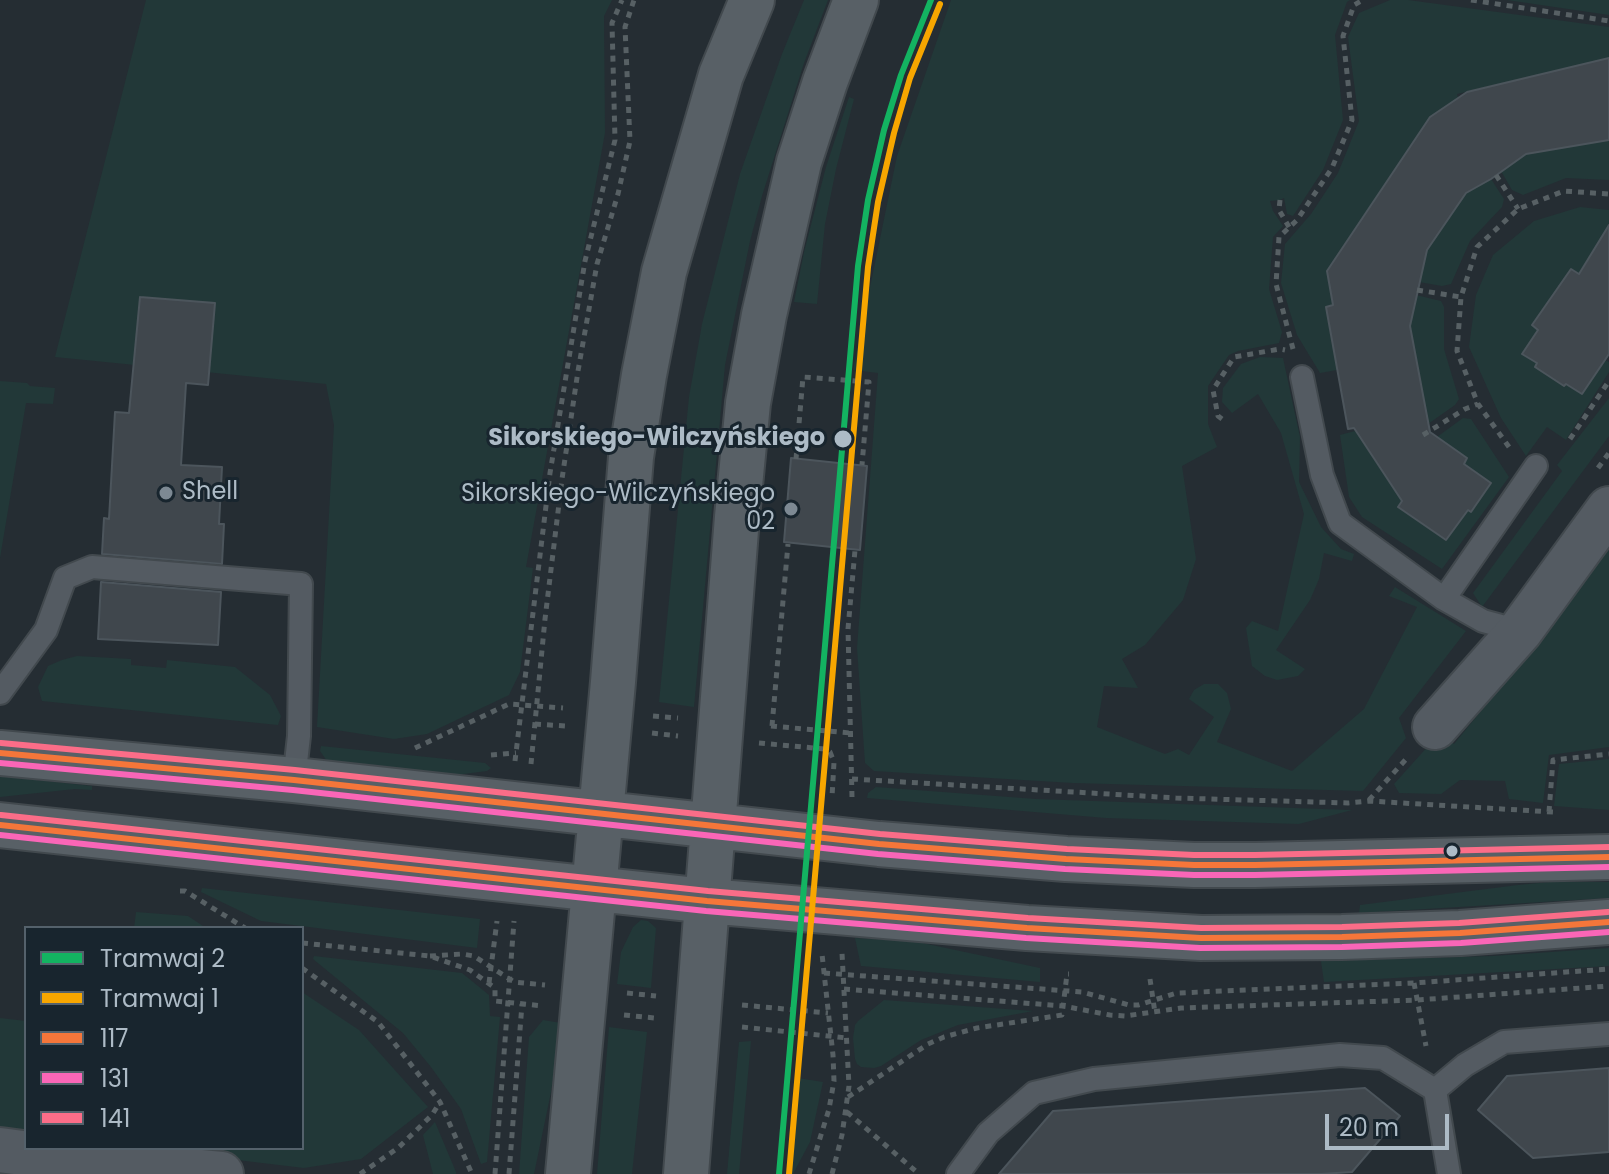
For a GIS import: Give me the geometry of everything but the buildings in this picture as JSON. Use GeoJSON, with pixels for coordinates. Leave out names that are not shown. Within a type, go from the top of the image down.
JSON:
{"type":"FeatureCollection","features":[{"type":"Feature","properties":{"kind":"street"},"geometry":{"type":"LineString","coordinates":[[568,1174],[631,457],[664,272],[721,75],[752,0]]}},
{"type":"Feature","properties":{"kind":"street"},"geometry":{"type":"LineString","coordinates":[[686,1174],[748,403],[764,315],[799,162],[856,0]]}},
{"type":"Feature","properties":{"kind":"street"},"geometry":{"type":"LineString","coordinates":[[1435,727],[1520,631],[1609,509]]}},
{"type":"Feature","properties":{"kind":"street"},"geometry":{"type":"LineString","coordinates":[[0,753],[294,780],[879,844],[1066,859],[1255,865],[1609,857]]}},
{"type":"Feature","properties":{"kind":"street"},"geometry":{"type":"LineString","coordinates":[[0,825],[707,901],[1027,928],[1201,938],[1342,937],[1445,934],[1609,922]]}},
{"type":"Feature","properties":{"kind":"street"},"geometry":{"type":"LineString","coordinates":[[0,1150],[221,1174]]}},
{"type":"Feature","properties":{"kind":"lane"},"geometry":{"type":"LineString","coordinates":[[1302,377],[1322,475],[1340,523],[1444,599],[1483,621],[1520,631]]}},
{"type":"Feature","properties":{"kind":"lane"},"geometry":{"type":"LineString","coordinates":[[1444,599],[1533,471]]}},
{"type":"Feature","properties":{"kind":"lane"},"geometry":{"type":"LineString","coordinates":[[0,693],[46,630],[65,578],[92,567],[301,584],[299,736],[294,780]]}},
{"type":"Feature","properties":{"kind":"lane"},"geometry":{"type":"LineString","coordinates":[[1435,1090],[1465,1065],[1504,1042],[1609,1034]]}},
{"type":"Feature","properties":{"kind":"lane"},"geometry":{"type":"LineString","coordinates":[[958,1174],[988,1133],[1034,1093],[1094,1079],[1340,1055],[1383,1058],[1435,1090],[1449,1174]]}},
{"type":"Feature","properties":{"kind":"path"},"geometry":{"type":"LineString","coordinates":[[515,761],[550,473],[585,261],[615,140],[612,23],[622,0]]}},
{"type":"Feature","properties":{"kind":"path"},"geometry":{"type":"LineString","coordinates":[[533,748],[558,510],[578,371],[597,264],[630,141],[625,27],[634,0]]}},
{"type":"Feature","properties":{"kind":"path"},"geometry":{"type":"LineString","coordinates":[[1222,419],[1218,416],[1213,390],[1234,357],[1280,349],[1294,351],[1276,284],[1279,237],[1297,220],[1332,168],[1352,120],[1343,36],[1354,5],[1363,0]]}},
{"type":"Feature","properties":{"kind":"path"},"geometry":{"type":"LineString","coordinates":[[1471,0],[1609,21]]}},
{"type":"Feature","properties":{"kind":"path"},"geometry":{"type":"LineString","coordinates":[[1496,175],[1518,209]]}},
{"type":"Feature","properties":{"kind":"path"},"geometry":{"type":"LineString","coordinates":[[1533,471],[1478,404],[1457,351],[1461,297],[1477,247],[1518,209],[1564,191],[1609,194]]}},
{"type":"Feature","properties":{"kind":"path"},"geometry":{"type":"LineString","coordinates":[[1280,200],[1279,210],[1289,227]]}},
{"type":"Feature","properties":{"kind":"path"},"geometry":{"type":"LineString","coordinates":[[1417,290],[1461,297]]}},
{"type":"Feature","properties":{"kind":"path"},"geometry":{"type":"LineString","coordinates":[[796,459],[803,377],[869,382],[862,465]]}},
{"type":"Feature","properties":{"kind":"path"},"geometry":{"type":"LineString","coordinates":[[1570,439],[1609,381]]}},
{"type":"Feature","properties":{"kind":"path"},"geometry":{"type":"LineString","coordinates":[[1423,435],[1478,404]]}},
{"type":"Feature","properties":{"kind":"path"},"geometry":{"type":"LineString","coordinates":[[772,726],[788,544]]}},
{"type":"Feature","properties":{"kind":"path"},"geometry":{"type":"LineString","coordinates":[[852,797],[848,629],[855,550]]}},
{"type":"Feature","properties":{"kind":"path"},"geometry":{"type":"LineString","coordinates":[[415,748],[509,704],[563,708]]}},
{"type":"Feature","properties":{"kind":"path"},"geometry":{"type":"LineString","coordinates":[[535,724],[554,725]]}},
{"type":"Feature","properties":{"kind":"path"},"geometry":{"type":"LineString","coordinates":[[762,725],[850,733]]}},
{"type":"Feature","properties":{"kind":"path"},"geometry":{"type":"LineString","coordinates":[[1369,801],[1435,727]]}},
{"type":"Feature","properties":{"kind":"path"},"geometry":{"type":"LineString","coordinates":[[758,743],[830,752],[834,762],[832,795]]}},
{"type":"Feature","properties":{"kind":"path"},"geometry":{"type":"LineString","coordinates":[[852,779],[1176,798],[1369,801],[1549,812],[1553,760],[1609,754]]}},
{"type":"Feature","properties":{"kind":"path"},"geometry":{"type":"LineString","coordinates":[[169,889],[185,891],[242,926]]}},
{"type":"Feature","properties":{"kind":"path"},"geometry":{"type":"LineString","coordinates":[[489,983],[497,920]]}},
{"type":"Feature","properties":{"kind":"path"},"geometry":{"type":"LineString","coordinates":[[495,1174],[513,928]]}},
{"type":"Feature","properties":{"kind":"path"},"geometry":{"type":"LineString","coordinates":[[304,943],[430,956],[462,954],[477,957],[514,982],[558,987]]}},
{"type":"Feature","properties":{"kind":"path"},"geometry":{"type":"LineString","coordinates":[[832,1174],[846,1112],[849,1077],[841,946]]}},
{"type":"Feature","properties":{"kind":"path"},"geometry":{"type":"LineString","coordinates":[[430,956],[470,970],[489,983],[495,988],[495,1001],[550,1007]]}},
{"type":"Feature","properties":{"kind":"path"},"geometry":{"type":"LineString","coordinates":[[304,969],[378,1022],[440,1102],[472,1174]]}},
{"type":"Feature","properties":{"kind":"path"},"geometry":{"type":"LineString","coordinates":[[809,1174],[834,1081],[824,973],[1090,994],[1120,1004],[1138,1005],[1177,993],[1414,983],[1609,969]]}},
{"type":"Feature","properties":{"kind":"path"},"geometry":{"type":"LineString","coordinates":[[848,1097],[928,1044],[944,1037],[977,1028],[1062,1015],[1067,974],[1081,975]]}},
{"type":"Feature","properties":{"kind":"path"},"geometry":{"type":"LineString","coordinates":[[1136,978],[1158,980]]}},
{"type":"Feature","properties":{"kind":"path"},"geometry":{"type":"LineString","coordinates":[[1150,979],[1155,1013]]}},
{"type":"Feature","properties":{"kind":"path"},"geometry":{"type":"LineString","coordinates":[[1414,983],[1435,1090]]}},
{"type":"Feature","properties":{"kind":"path"},"geometry":{"type":"LineString","coordinates":[[844,989],[1063,1006],[1110,1015],[1135,1015],[1181,1008],[1417,1000],[1609,986]]}},
{"type":"Feature","properties":{"kind":"path"},"geometry":{"type":"LineString","coordinates":[[626,993],[656,996]]}},
{"type":"Feature","properties":{"kind":"path"},"geometry":{"type":"LineString","coordinates":[[509,1174],[522,1004]]}},
{"type":"Feature","properties":{"kind":"path"},"geometry":{"type":"LineString","coordinates":[[744,1005],[828,1013]]}},
{"type":"Feature","properties":{"kind":"path"},"geometry":{"type":"LineString","coordinates":[[610,1013],[655,1018]]}},
{"type":"Feature","properties":{"kind":"path"},"geometry":{"type":"LineString","coordinates":[[742,1027],[847,1038]]}},
{"type":"Feature","properties":{"kind":"path"},"geometry":{"type":"LineString","coordinates":[[360,1174],[398,1148],[432,1115],[440,1102]]}},
{"type":"Feature","properties":{"kind":"path"},"geometry":{"type":"LineString","coordinates":[[846,1112],[919,1174]]}},
{"type":"Feature","properties":{"kind":"green space"},"geometry":{"type":"Polygon","coordinates":[[[146,0],[612,0],[604,16],[605,133],[526,567],[533,568],[520,672],[509,695],[427,734],[394,739],[317,727],[334,425],[326,384],[55,357],[146,0]]]}},
{"type":"Feature","properties":{"kind":"green space"},"geometry":{"type":"Polygon","coordinates":[[[804,0],[828,0],[804,63],[762,196],[725,365],[694,707],[659,702],[689,397],[702,324],[740,174],[804,0]]]}},
{"type":"Feature","properties":{"kind":"green space"},"geometry":{"type":"Polygon","coordinates":[[[951,0],[1350,0],[1335,35],[1343,120],[1323,170],[1293,216],[1287,214],[1284,198],[1270,201],[1283,226],[1273,237],[1269,289],[1282,332],[1279,343],[1229,355],[1208,386],[1208,424],[1217,447],[1182,466],[1196,559],[1183,600],[1145,645],[1122,659],[1138,688],[1104,686],[1097,727],[1165,754],[1178,749],[1189,755],[1214,717],[1189,699],[1194,690],[1204,684],[1218,684],[1227,693],[1231,709],[1217,742],[1292,771],[1364,709],[1417,607],[1389,596],[1395,587],[1466,631],[1399,718],[1406,738],[1363,791],[1073,783],[874,771],[865,763],[857,648],[878,373],[853,370],[897,156],[951,0]]]}},
{"type":"Feature","properties":{"kind":"green space"},"geometry":{"type":"Polygon","coordinates":[[[1390,0],[1609,27],[1609,58],[1457,94],[1458,98],[1430,118],[1327,271],[1333,305],[1326,307],[1332,345],[1343,369],[1320,373],[1297,335],[1281,283],[1285,244],[1311,214],[1338,173],[1359,121],[1348,37],[1359,13],[1390,0]]]}},
{"type":"Feature","properties":{"kind":"green space"},"geometry":{"type":"Polygon","coordinates":[[[1507,0],[1609,0],[1609,15],[1507,0]]]}},
{"type":"Feature","properties":{"kind":"green space"},"geometry":{"type":"Polygon","coordinates":[[[849,97],[854,99],[825,224],[817,304],[794,302],[826,167],[849,97]]]}},
{"type":"Feature","properties":{"kind":"green space"},"geometry":{"type":"Polygon","coordinates":[[[1609,140],[1609,180],[1566,178],[1523,195],[1512,190],[1501,171],[1526,154],[1609,140]]]}},
{"type":"Feature","properties":{"kind":"green space"},"geometry":{"type":"Polygon","coordinates":[[[1476,178],[1491,179],[1504,199],[1502,207],[1470,241],[1451,284],[1442,286],[1419,282],[1414,268],[1476,178]]]}},
{"type":"Feature","properties":{"kind":"green space"},"geometry":{"type":"Polygon","coordinates":[[[1580,207],[1609,210],[1609,259],[1594,250],[1579,274],[1571,269],[1523,353],[1537,363],[1536,367],[1564,386],[1566,384],[1582,393],[1605,360],[1609,362],[1609,372],[1566,440],[1547,427],[1526,456],[1501,418],[1469,347],[1476,295],[1493,255],[1534,221],[1580,207]]]}},
{"type":"Feature","properties":{"kind":"green space"},"geometry":{"type":"Polygon","coordinates":[[[1416,295],[1441,301],[1444,307],[1444,349],[1459,399],[1428,424],[1406,305],[1416,295]]]}},
{"type":"Feature","properties":{"kind":"green space"},"geometry":{"type":"Polygon","coordinates":[[[1260,357],[1283,358],[1300,437],[1299,482],[1321,527],[1341,549],[1354,554],[1352,561],[1324,553],[1319,579],[1310,600],[1276,650],[1305,669],[1298,676],[1277,680],[1252,666],[1246,628],[1252,621],[1278,631],[1304,514],[1281,433],[1258,394],[1232,413],[1222,402],[1223,388],[1241,364],[1260,357]]]}},
{"type":"Feature","properties":{"kind":"green space"},"geometry":{"type":"Polygon","coordinates":[[[0,381],[55,388],[53,404],[26,403],[0,558],[0,381]]]}},
{"type":"Feature","properties":{"kind":"green space"},"geometry":{"type":"Polygon","coordinates":[[[1609,398],[1609,436],[1482,607],[1473,593],[1562,471],[1557,465],[1609,398]]]}},
{"type":"Feature","properties":{"kind":"green space"},"geometry":{"type":"Polygon","coordinates":[[[1463,418],[1471,419],[1509,477],[1442,569],[1362,517],[1349,497],[1340,435],[1355,431],[1402,501],[1398,507],[1446,540],[1468,510],[1464,464],[1467,459],[1437,437],[1463,418]]]}},
{"type":"Feature","properties":{"kind":"green space"},"geometry":{"type":"Polygon","coordinates":[[[1609,546],[1609,747],[1549,755],[1543,803],[1509,799],[1505,781],[1460,780],[1441,794],[1399,793],[1394,784],[1439,734],[1454,744],[1609,546]]]}},
{"type":"Feature","properties":{"kind":"green space"},"geometry":{"type":"Polygon","coordinates":[[[77,656],[131,659],[131,665],[166,668],[167,660],[235,667],[270,695],[281,716],[278,725],[42,701],[38,687],[48,666],[77,656]]]}},
{"type":"Feature","properties":{"kind":"green space"},"geometry":{"type":"Polygon","coordinates":[[[321,746],[485,763],[491,768],[456,775],[327,761],[320,751],[321,746]]]}},
{"type":"Feature","properties":{"kind":"green space"},"geometry":{"type":"Polygon","coordinates":[[[1609,759],[1609,810],[1554,806],[1559,764],[1609,759]]]}},
{"type":"Feature","properties":{"kind":"green space"},"geometry":{"type":"Polygon","coordinates":[[[0,776],[92,786],[92,790],[0,797],[0,776]]]}},
{"type":"Feature","properties":{"kind":"green space"},"geometry":{"type":"Polygon","coordinates":[[[876,787],[1036,799],[1352,810],[1299,824],[1106,818],[867,798],[876,787]]]}},
{"type":"Feature","properties":{"kind":"green space"},"geometry":{"type":"Polygon","coordinates":[[[1550,882],[1609,882],[1609,898],[1359,913],[1360,905],[1550,882]]]}},
{"type":"Feature","properties":{"kind":"green space"},"geometry":{"type":"Polygon","coordinates":[[[202,888],[480,919],[477,948],[261,921],[201,892],[202,888]]]}},
{"type":"Feature","properties":{"kind":"green space"},"geometry":{"type":"Polygon","coordinates":[[[136,912],[188,916],[203,926],[134,926],[136,912]]]}},
{"type":"Feature","properties":{"kind":"green space"},"geometry":{"type":"Polygon","coordinates":[[[641,920],[648,921],[656,928],[651,988],[617,984],[621,952],[633,927],[641,920]]]}},
{"type":"Feature","properties":{"kind":"green space"},"geometry":{"type":"Polygon","coordinates":[[[855,938],[913,941],[1040,968],[1040,982],[861,966],[855,938]]]}},
{"type":"Feature","properties":{"kind":"green space"},"geometry":{"type":"Polygon","coordinates":[[[1609,948],[1609,966],[1324,982],[1321,961],[1493,956],[1609,948]]]}},
{"type":"Feature","properties":{"kind":"green space"},"geometry":{"type":"Polygon","coordinates":[[[314,956],[462,973],[489,995],[490,1016],[500,1017],[487,1162],[481,1164],[461,1109],[403,1033],[313,959],[314,956]]]}},
{"type":"Feature","properties":{"kind":"green space"},"geometry":{"type":"Polygon","coordinates":[[[304,993],[359,1030],[428,1107],[361,1159],[304,1168],[154,1150],[304,1150],[304,993]]]}},
{"type":"Feature","properties":{"kind":"green space"},"geometry":{"type":"Polygon","coordinates":[[[884,1000],[1033,1011],[958,1025],[921,1040],[881,1066],[861,1067],[855,1059],[855,1025],[884,1000]]]}},
{"type":"Feature","properties":{"kind":"green space"},"geometry":{"type":"Polygon","coordinates":[[[0,1018],[24,1021],[24,1135],[0,1132],[0,1018]]]}},
{"type":"Feature","properties":{"kind":"green space"},"geometry":{"type":"Polygon","coordinates":[[[543,1020],[561,1023],[551,1092],[534,1174],[519,1174],[529,1037],[543,1020]]]}},
{"type":"Feature","properties":{"kind":"green space"},"geometry":{"type":"Polygon","coordinates":[[[609,1027],[647,1032],[632,1174],[597,1174],[609,1027]]]}},
{"type":"Feature","properties":{"kind":"green space"},"geometry":{"type":"Polygon","coordinates":[[[751,1041],[739,1174],[727,1174],[739,1042],[751,1041]]]}},
{"type":"Feature","properties":{"kind":"green space"},"geometry":{"type":"Polygon","coordinates":[[[798,1078],[823,1082],[810,1142],[793,1174],[789,1174],[798,1078]]]}},
{"type":"Feature","properties":{"kind":"green space"},"geometry":{"type":"Polygon","coordinates":[[[435,1122],[456,1174],[433,1174],[423,1135],[435,1122]]]}},
{"type":"Feature","properties":{"kind":"tram line","name":"2"},"geometry":{"type":"LineString","coordinates":[[779,1174],[858,266],[868,200],[884,130],[901,75],[931,0]]}},
{"type":"Feature","properties":{"kind":"tram line","name":"1"},"geometry":{"type":"LineString","coordinates":[[789,1174],[868,267],[878,202],[894,133],[910,78],[940,4]]}},
{"type":"Feature","properties":{"kind":"transit line","name":"141"},"geometry":{"type":"LineString","coordinates":[[1,743],[295,770],[880,834],[1067,849],[1255,855],[1609,847]]}},
{"type":"Feature","properties":{"kind":"transit line","name":"117"},"geometry":{"type":"LineString","coordinates":[[0,753],[294,780],[879,844],[1066,859],[1255,865],[1609,857]]}},
{"type":"Feature","properties":{"kind":"transit line","name":"131"},"geometry":{"type":"LineString","coordinates":[[0,763],[293,790],[878,854],[1065,869],[1255,875],[1609,867]]}},
{"type":"Feature","properties":{"kind":"transit line","name":"141"},"geometry":{"type":"LineString","coordinates":[[1,815],[708,891],[1028,918],[1201,928],[1342,927],[1459,923],[1608,912]]}},
{"type":"Feature","properties":{"kind":"transit line","name":"117"},"geometry":{"type":"LineString","coordinates":[[0,825],[707,901],[1027,928],[1201,938],[1342,937],[1460,933],[1609,922]]}},
{"type":"Feature","properties":{"kind":"transit line","name":"131"},"geometry":{"type":"LineString","coordinates":[[0,835],[706,911],[1026,938],[1200,948],[1342,947],[1461,943],[1609,932]]}},
{"type":"Feature","properties":{"kind":"place","name":"Sikorskiego-Wilczyńskiego"},"geometry":{"type":"Point","coordinates":[843,439]}},
{"type":"Feature","properties":{"kind":"place","name":"Shell"},"geometry":{"type":"Point","coordinates":[166,493]}},
{"type":"Feature","properties":{"kind":"place","name":"Sikorskiego-Wilczyńskiego 02"},"geometry":{"type":"Point","coordinates":[791,509]}}]}
